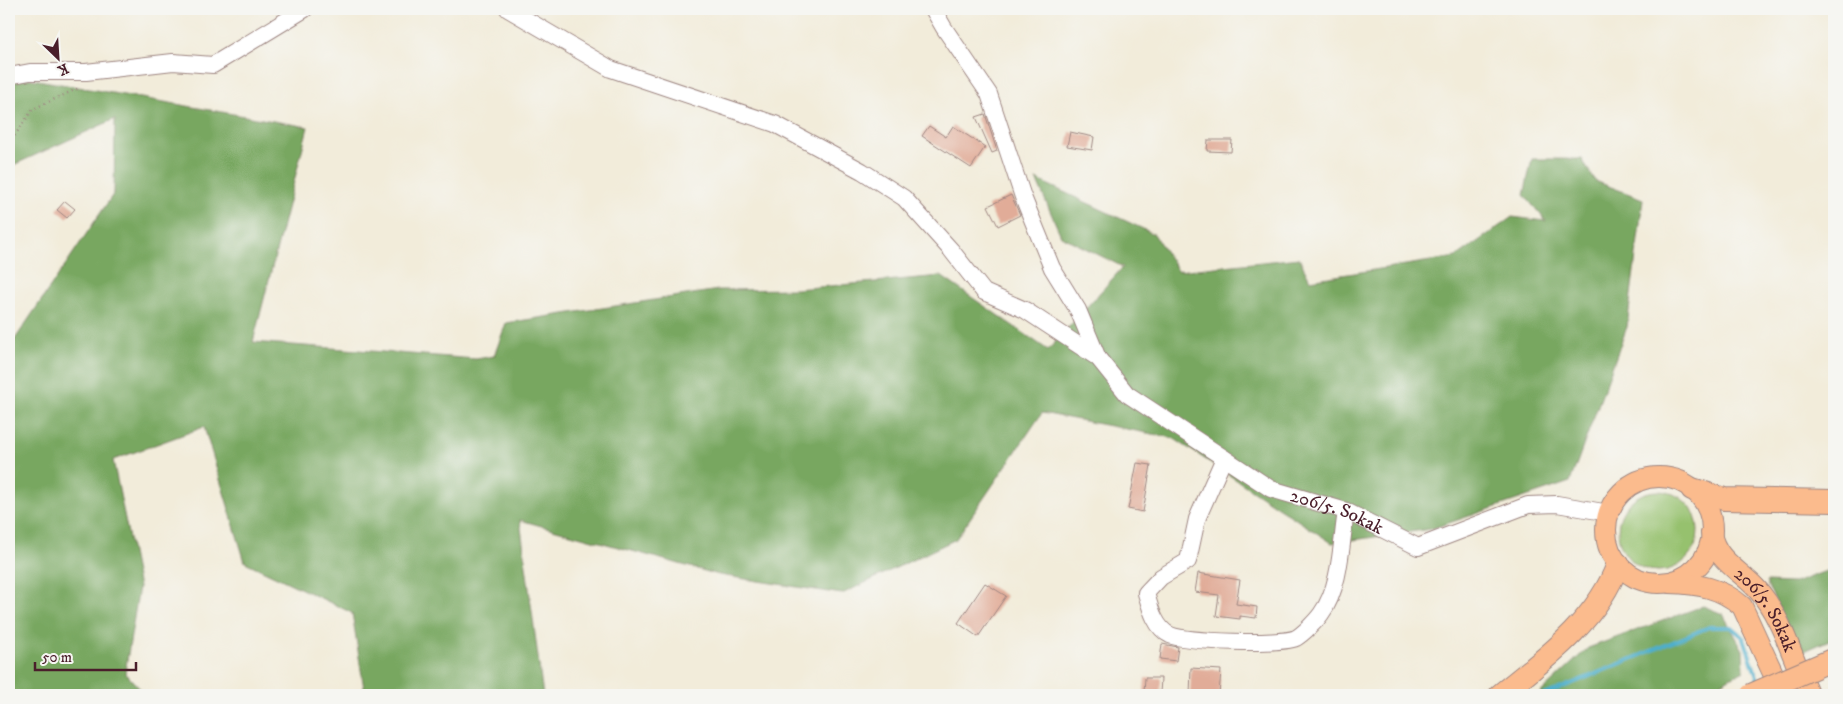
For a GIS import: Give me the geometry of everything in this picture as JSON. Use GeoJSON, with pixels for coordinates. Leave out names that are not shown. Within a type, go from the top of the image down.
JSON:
{"type":"FeatureCollection","features":[{"type":"Feature","properties":{"kind":"highway"},"geometry":{"type":"LineString","coordinates":[[1692,489],[1724,499],[1834,502]]}},
{"type":"Feature","properties":{"kind":"highway"},"geometry":{"type":"LineString","coordinates":[[1500,695],[1555,648],[1595,609],[1618,564]]}},
{"type":"Feature","properties":{"kind":"highway"},"geometry":{"type":"LineString","coordinates":[[1751,695],[1834,658]]}},
{"type":"Feature","properties":{"kind":"main road"},"geometry":{"type":"LineString","coordinates":[[1654,478],[1674,480],[1692,489],[1705,504],[1709,513],[1712,533],[1706,553],[1694,569],[1676,580],[1655,583],[1635,577],[1618,564],[1607,540],[1609,513],[1619,496],[1644,479],[1654,478]]}},
{"type":"Feature","properties":{"kind":"main road","name":"206/5. Sokak"},"geometry":{"type":"LineString","coordinates":[[1712,533],[1713,545],[1719,555],[1754,586],[1773,611],[1808,695]]}},
{"type":"Feature","properties":{"kind":"main road","name":"206/5. Sokak"},"geometry":{"type":"LineString","coordinates":[[1655,583],[1698,584],[1715,588],[1730,596],[1742,606],[1783,695]]}},
{"type":"Feature","properties":{"kind":"street"},"geometry":{"type":"LineString","coordinates":[[9,76],[30,72],[86,72],[173,62],[213,65],[305,9]]}},
{"type":"Feature","properties":{"kind":"street"},"geometry":{"type":"LineString","coordinates":[[508,9],[611,69],[775,124],[862,171],[904,198],[952,250],[984,292],[1025,310],[1098,358]]}},
{"type":"Feature","properties":{"kind":"street"},"geometry":{"type":"LineString","coordinates":[[933,9],[990,94],[1023,197],[1052,268],[1078,310],[1098,358]]}},
{"type":"Feature","properties":{"kind":"street","name":"206/5. Sokak"},"geometry":{"type":"LineString","coordinates":[[1098,358],[1127,394],[1272,489],[1346,511],[1418,547],[1528,506],[1557,504],[1609,513]]}},
{"type":"Feature","properties":{"kind":"street"},"geometry":{"type":"LineString","coordinates":[[1224,458],[1197,519],[1188,561],[1161,577],[1146,593],[1160,627],[1170,635],[1186,638],[1278,642],[1297,637],[1321,614],[1334,586],[1346,511]]}},
{"type":"Feature","properties":{"kind":"path"},"geometry":{"type":"LineString","coordinates":[[9,144],[33,109],[86,84]]}},
{"type":"Feature","properties":{"kind":"green space"},"geometry":{"type":"Polygon","coordinates":[[[9,75],[308,127],[253,342],[476,359],[494,356],[506,323],[718,290],[796,289],[941,276],[1048,350],[1123,267],[1061,236],[1036,179],[1154,234],[1178,271],[1299,258],[1310,280],[1456,257],[1512,217],[1546,221],[1524,195],[1532,159],[1582,159],[1595,181],[1643,199],[1627,327],[1570,482],[1431,529],[1332,543],[1173,438],[1042,413],[956,539],[842,594],[719,575],[520,520],[543,695],[365,695],[352,613],[245,562],[204,427],[113,460],[139,587],[125,673],[146,695],[9,695],[9,348],[114,193],[115,119],[9,167],[9,75]]]}},
{"type":"Feature","properties":{"kind":"green space"},"geometry":{"type":"Polygon","coordinates":[[[1658,491],[1673,494],[1686,503],[1695,516],[1698,531],[1695,546],[1686,559],[1673,568],[1658,571],[1643,568],[1630,559],[1621,546],[1618,531],[1621,516],[1630,503],[1643,494],[1658,491]]]}},
{"type":"Feature","properties":{"kind":"green space"},"geometry":{"type":"Polygon","coordinates":[[[1834,568],[1834,638],[1800,653],[1766,582],[1794,583],[1834,568]]]}},
{"type":"Feature","properties":{"kind":"green space"},"geometry":{"type":"Polygon","coordinates":[[[1703,606],[1723,614],[1743,650],[1744,670],[1710,689],[1692,695],[1538,695],[1588,648],[1703,606]]]}},
{"type":"Feature","properties":{"kind":"building"},"geometry":{"type":"Polygon","coordinates":[[[985,114],[997,151],[992,153],[976,117],[985,114]]]}},
{"type":"Feature","properties":{"kind":"building"},"geometry":{"type":"Polygon","coordinates":[[[929,126],[946,137],[953,126],[985,147],[971,168],[922,136],[929,126]]]}},
{"type":"Feature","properties":{"kind":"building"},"geometry":{"type":"Polygon","coordinates":[[[1070,132],[1094,137],[1092,150],[1067,146],[1070,132]]]}},
{"type":"Feature","properties":{"kind":"building"},"geometry":{"type":"Polygon","coordinates":[[[1208,140],[1232,140],[1231,152],[1207,151],[1208,140]]]}},
{"type":"Feature","properties":{"kind":"building"},"geometry":{"type":"Polygon","coordinates":[[[1011,195],[1020,215],[998,226],[988,206],[1011,195]]]}},
{"type":"Feature","properties":{"kind":"building"},"geometry":{"type":"Polygon","coordinates":[[[65,201],[75,209],[67,218],[57,210],[65,201]]]}},
{"type":"Feature","properties":{"kind":"building"},"geometry":{"type":"Polygon","coordinates":[[[1137,463],[1151,465],[1143,512],[1128,509],[1137,463]]]}},
{"type":"Feature","properties":{"kind":"building"},"geometry":{"type":"Polygon","coordinates":[[[1198,573],[1240,580],[1236,604],[1257,607],[1256,618],[1240,616],[1240,619],[1216,616],[1219,595],[1195,592],[1198,573]]]}},
{"type":"Feature","properties":{"kind":"building"},"geometry":{"type":"Polygon","coordinates":[[[985,583],[1006,596],[978,637],[958,623],[985,583]]]}},
{"type":"Feature","properties":{"kind":"building"},"geometry":{"type":"Polygon","coordinates":[[[1162,644],[1178,647],[1176,661],[1160,659],[1162,644]]]}},
{"type":"Feature","properties":{"kind":"building"},"geometry":{"type":"Polygon","coordinates":[[[1191,668],[1221,670],[1219,695],[1190,695],[1191,668]]]}},
{"type":"Feature","properties":{"kind":"building"},"geometry":{"type":"Polygon","coordinates":[[[1145,678],[1161,678],[1160,694],[1144,693],[1145,678]]]}},
{"type":"Feature","properties":{"kind":"waterway"},"geometry":{"type":"LineString","coordinates":[[1544,695],[1709,627],[1731,627],[1744,638],[1759,683]]}}]}
